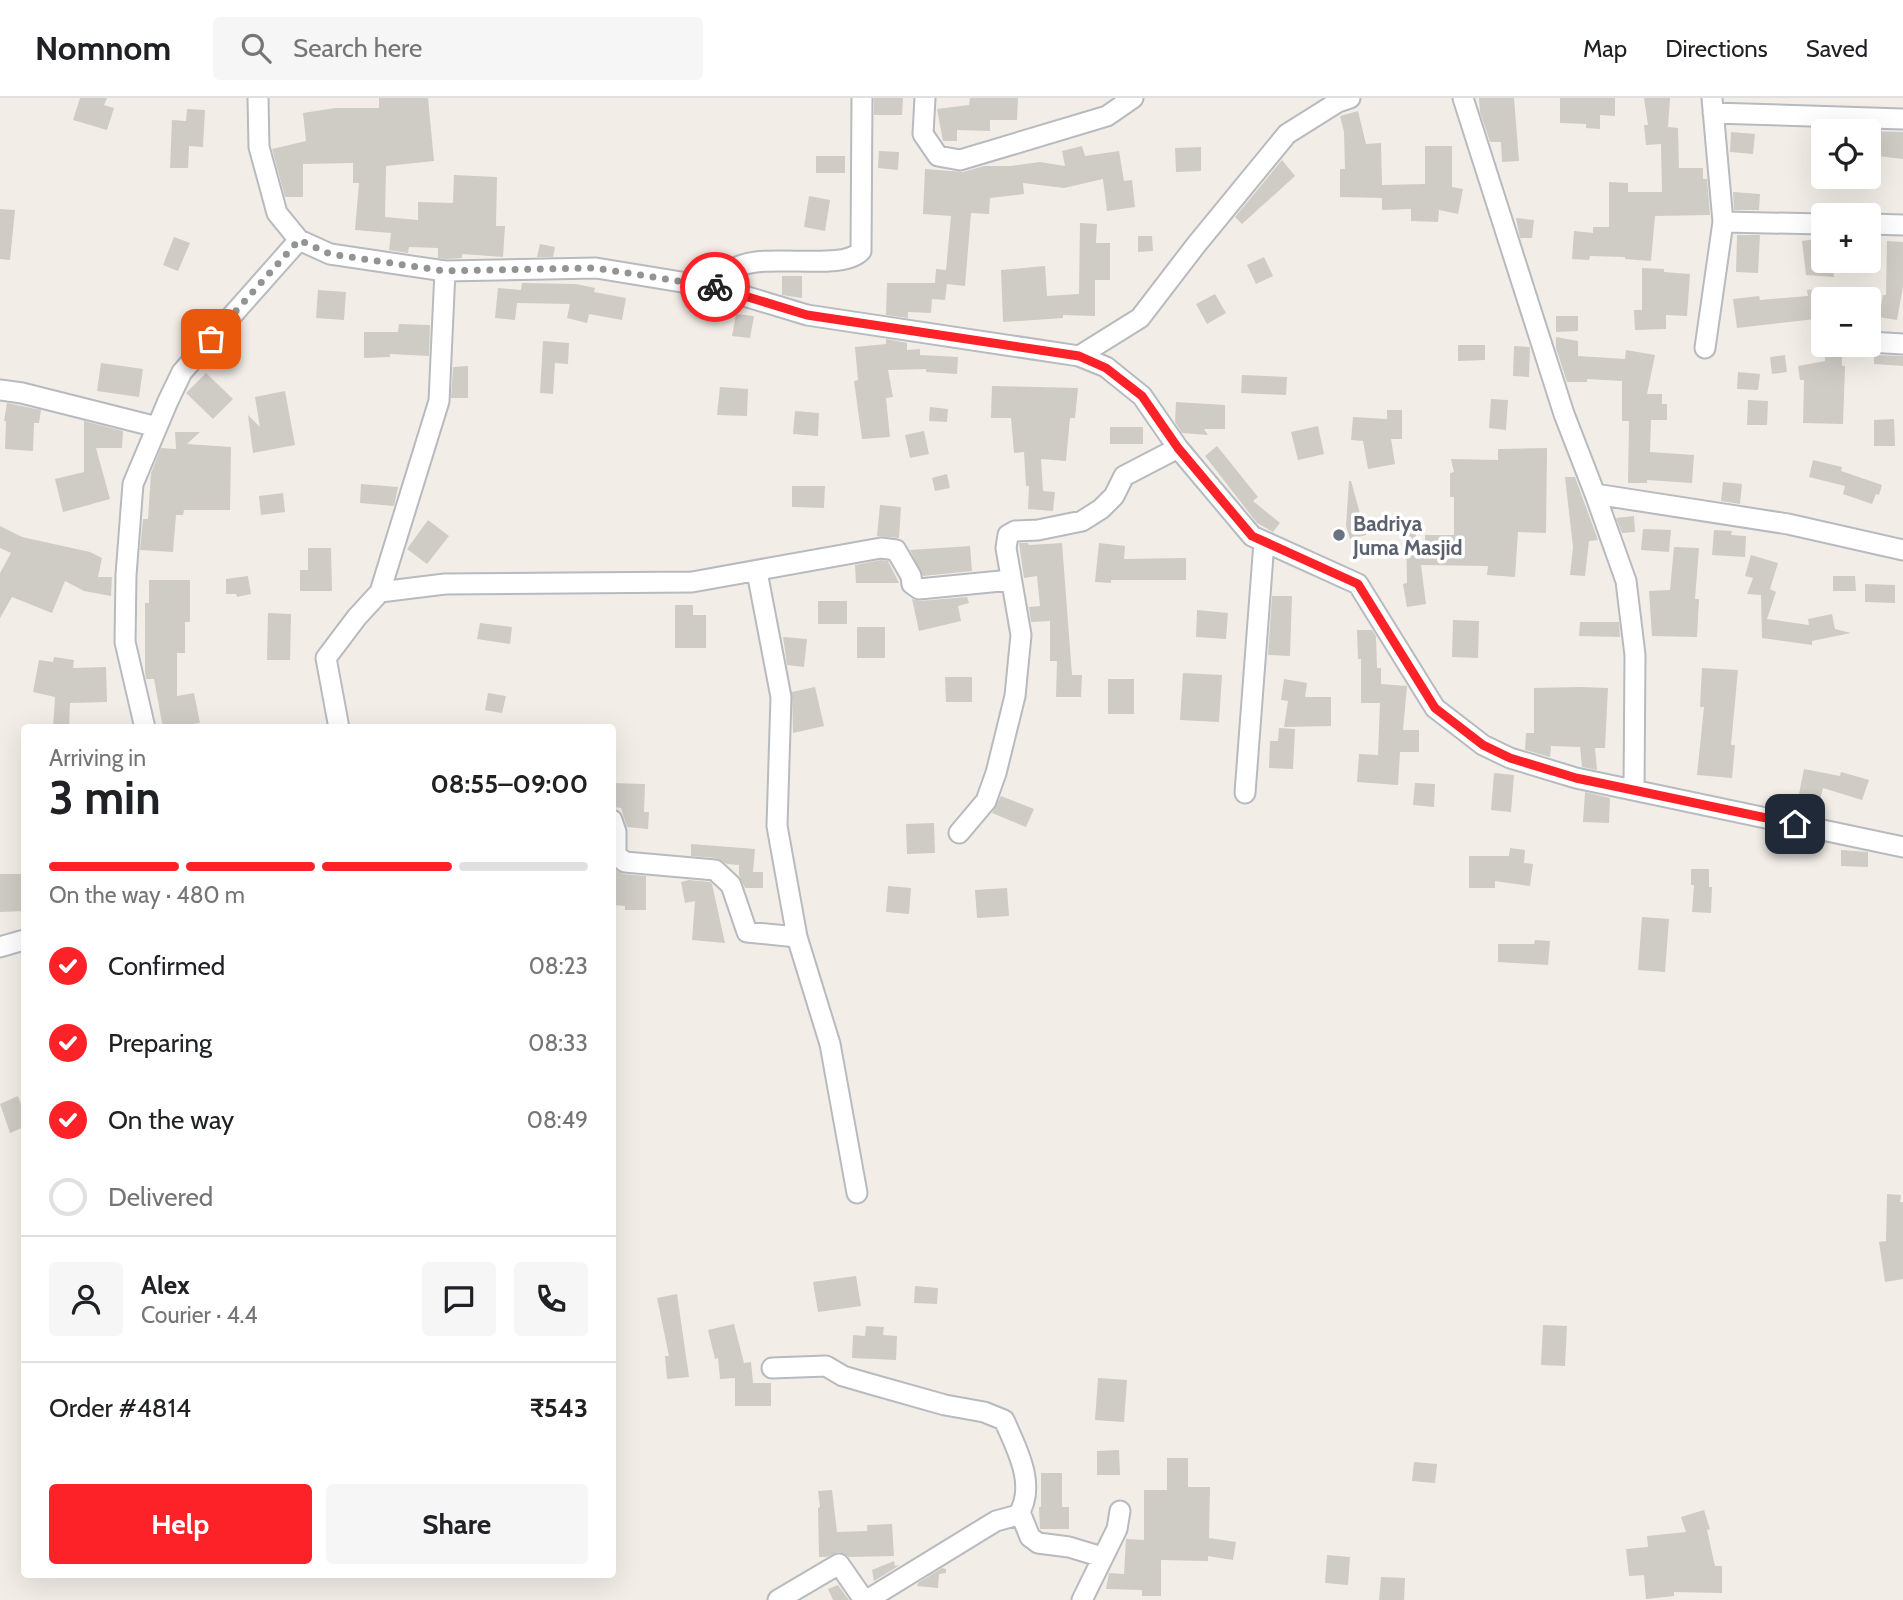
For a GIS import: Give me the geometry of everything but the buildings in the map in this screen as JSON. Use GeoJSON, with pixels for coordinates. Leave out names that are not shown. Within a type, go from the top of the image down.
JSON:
{"type":"FeatureCollection","features":[{"type":"Feature","properties":{"kind":"street"},"geometry":{"type":"LineString","coordinates":[[258,98],[259,147],[277,213],[299,240],[330,254],[445,271],[596,268],[718,288],[807,315],[1079,356],[1106,368],[1142,396],[1178,448],[1252,536],[1358,584],[1435,708],[1483,745],[1510,758],[1576,778],[1903,847]]}},
{"type":"Feature","properties":{"kind":"street"},"geometry":{"type":"LineString","coordinates":[[718,288],[735,268],[749,264],[786,260],[844,261],[856,257],[861,251],[862,98]]}},
{"type":"Feature","properties":{"kind":"street"},"geometry":{"type":"LineString","coordinates":[[925,98],[923,134],[938,156],[960,160],[1107,116],[1133,98]]}},
{"type":"Feature","properties":{"kind":"street"},"geometry":{"type":"LineString","coordinates":[[1463,98],[1564,414],[1626,581],[1635,655],[1634,790]]}},
{"type":"Feature","properties":{"kind":"street"},"geometry":{"type":"LineString","coordinates":[[1079,356],[1140,318],[1287,134],[1339,99]]}},
{"type":"Feature","properties":{"kind":"street"},"geometry":{"type":"LineString","coordinates":[[1704,348],[1723,222],[1712,106],[1903,119]]}},
{"type":"Feature","properties":{"kind":"street"},"geometry":{"type":"LineString","coordinates":[[1723,222],[1811,224]]}},
{"type":"Feature","properties":{"kind":"street"},"geometry":{"type":"LineString","coordinates":[[1881,224],[1903,225]]}},
{"type":"Feature","properties":{"kind":"street"},"geometry":{"type":"LineString","coordinates":[[144,724],[125,642],[126,575],[133,484],[182,372],[299,240]]}},
{"type":"Feature","properties":{"kind":"street"},"geometry":{"type":"LineString","coordinates":[[338,724],[326,658],[380,592],[439,401],[445,271]]}},
{"type":"Feature","properties":{"kind":"street"},"geometry":{"type":"LineString","coordinates":[[1881,343],[1903,344]]}},
{"type":"Feature","properties":{"kind":"street"},"geometry":{"type":"LineString","coordinates":[[0,390],[22,393],[157,427]]}},
{"type":"Feature","properties":{"kind":"street"},"geometry":{"type":"LineString","coordinates":[[959,833],[986,802],[1015,696],[1021,635],[1006,548],[1008,535],[1015,531],[1038,530],[1082,521],[1101,509],[1114,496],[1124,476],[1178,448]]}},
{"type":"Feature","properties":{"kind":"street"},"geometry":{"type":"LineString","coordinates":[[1595,494],[1788,524],[1903,550]]}},
{"type":"Feature","properties":{"kind":"street"},"geometry":{"type":"LineString","coordinates":[[1245,793],[1264,542]]}},
{"type":"Feature","properties":{"kind":"street"},"geometry":{"type":"LineString","coordinates":[[380,592],[445,584],[692,582],[881,548],[896,550],[912,576],[912,584],[919,589],[1011,580]]}},
{"type":"Feature","properties":{"kind":"street"},"geometry":{"type":"LineString","coordinates":[[757,572],[781,697],[778,826],[797,937],[830,1044],[857,1193]]}},
{"type":"Feature","properties":{"kind":"street"},"geometry":{"type":"LineString","coordinates":[[616,832],[616,855],[625,862],[715,870],[731,884],[747,932],[797,937]]}},
{"type":"Feature","properties":{"kind":"street"},"geometry":{"type":"LineString","coordinates":[[0,947],[21,941]]}},
{"type":"Feature","properties":{"kind":"street"},"geometry":{"type":"LineString","coordinates":[[772,1367],[826,1366],[843,1376],[867,1384],[933,1402],[984,1412],[1004,1420],[1016,1446],[1025,1477],[1026,1503],[1018,1515],[996,1521],[865,1600],[839,1564],[778,1600]]}},
{"type":"Feature","properties":{"kind":"street"},"geometry":{"type":"LineString","coordinates":[[1082,1600],[1117,1529],[1121,1511]]}},
{"type":"Feature","properties":{"kind":"street"},"geometry":{"type":"LineString","coordinates":[[1020,1512],[1030,1537],[1038,1543],[1069,1547],[1101,1557]]}},
{"type":"Feature","properties":{"kind":"way so far"},"geometry":{"type":"LineString","coordinates":[[211,339],[299,240],[330,254],[445,271],[596,268],[715,287]]}},
{"type":"Feature","properties":{"kind":"place","name":"Badriya Juma Masjid"},"geometry":{"type":"Point","coordinates":[1339,535]}},
{"type":"Feature","properties":{"kind":"route"},"geometry":{"type":"LineString","coordinates":[[715,287],[807,315],[1079,356],[1106,368],[1142,396],[1178,448],[1252,536],[1358,584],[1435,708],[1483,745],[1510,758],[1576,778],[1795,824]]}}]}
